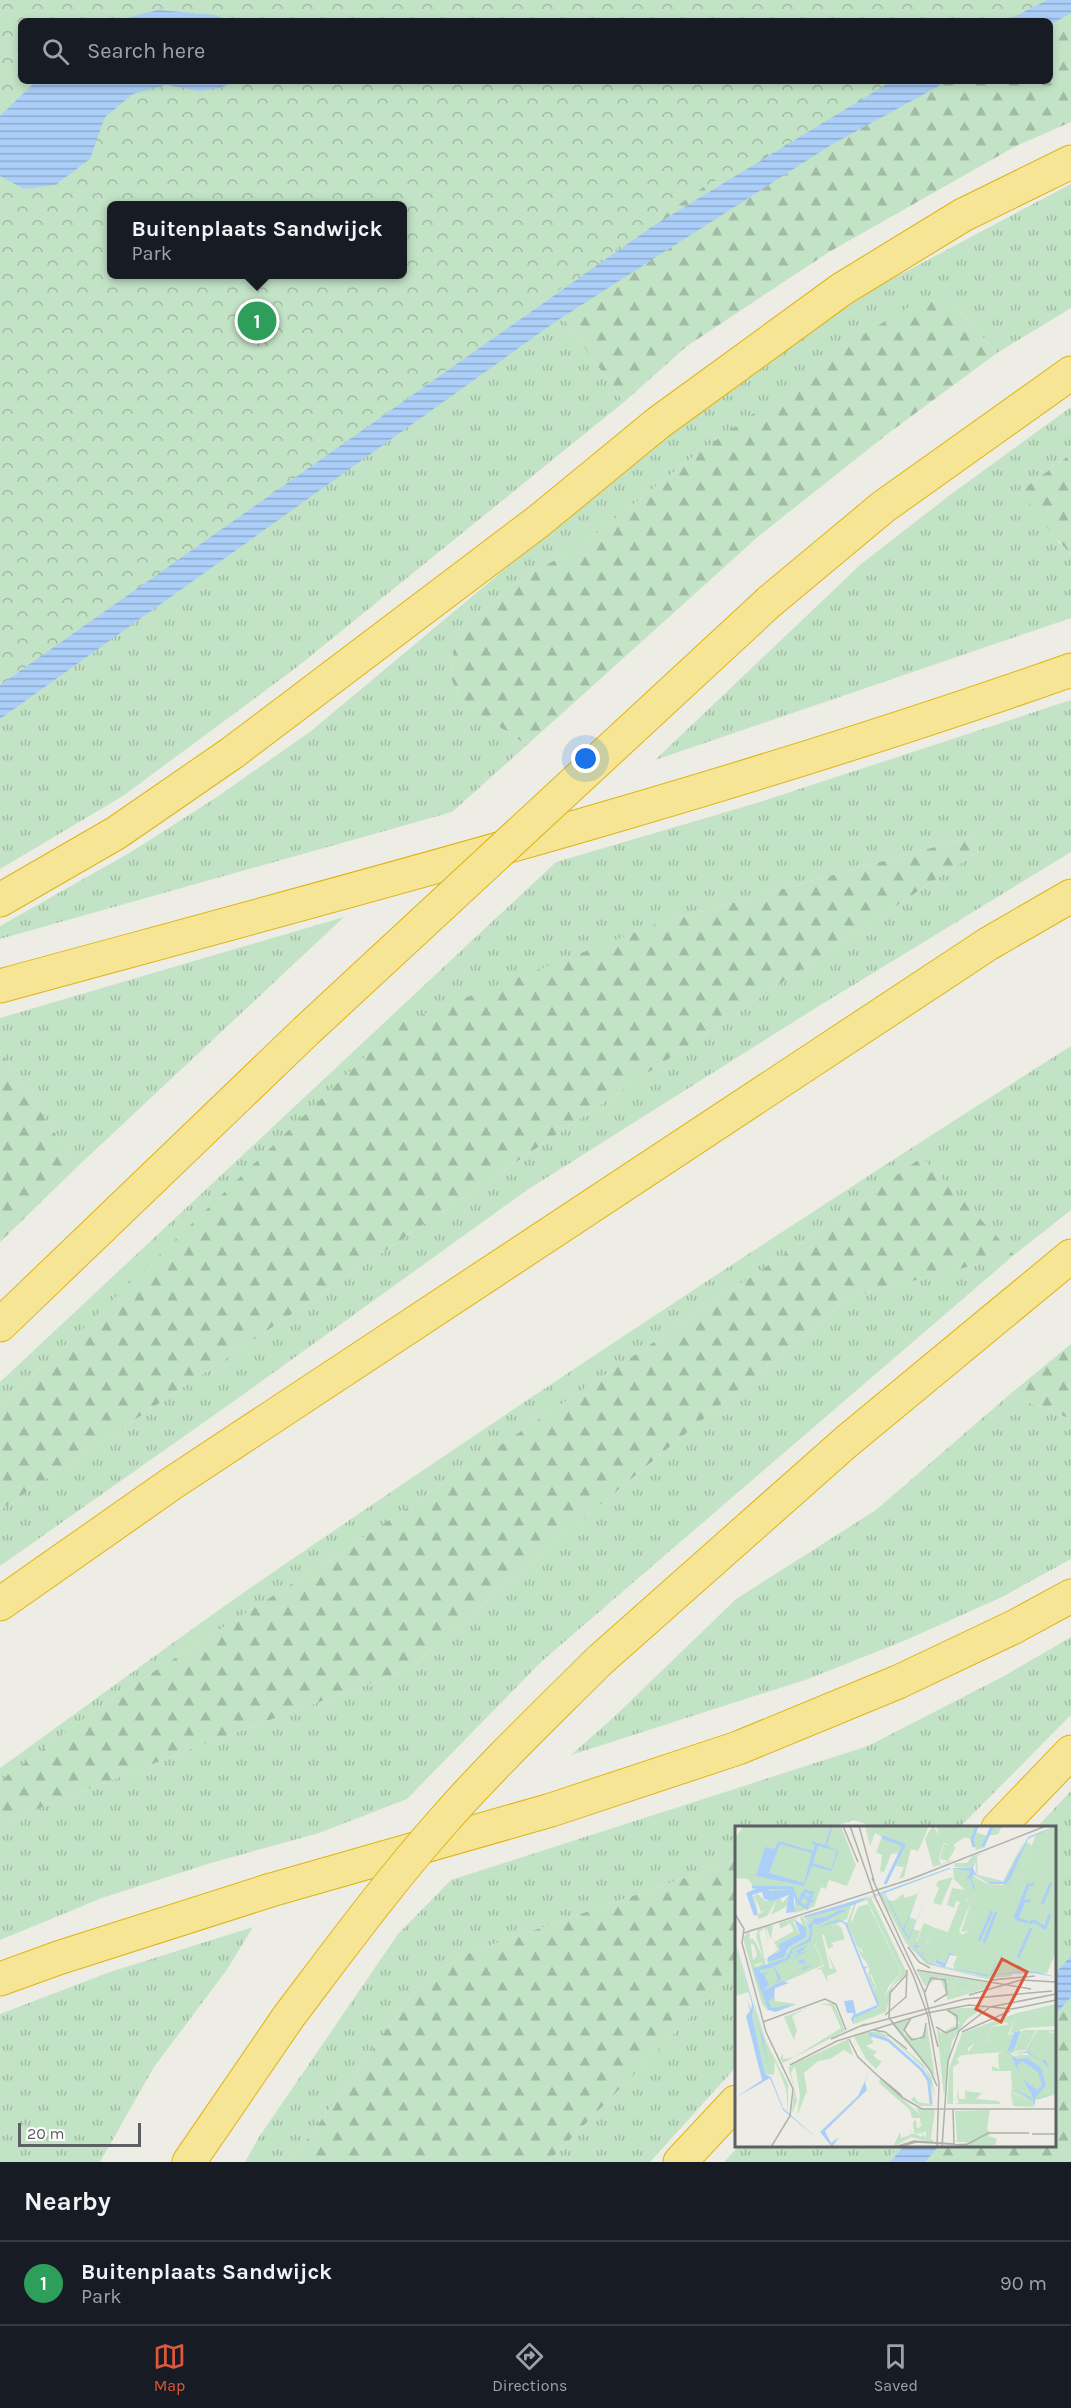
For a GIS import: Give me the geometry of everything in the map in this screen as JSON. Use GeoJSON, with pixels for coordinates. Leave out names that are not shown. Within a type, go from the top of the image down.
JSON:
{"type":"FeatureCollection","features":[{"type":"Feature","properties":{"kind":"highway"},"geometry":{"type":"LineString","coordinates":[[0,900],[116,833],[232,753],[540,520],[658,423],[842,290],[963,214],[1071,162]]}},
{"type":"Feature","properties":{"kind":"highway"},"geometry":{"type":"LineString","coordinates":[[0,1325],[306,1031],[769,602],[884,507],[1071,373]]}},
{"type":"Feature","properties":{"kind":"highway"},"geometry":{"type":"LineString","coordinates":[[0,986],[641,809],[930,720],[1071,670]]}},
{"type":"Feature","properties":{"kind":"highway"},"geometry":{"type":"LineString","coordinates":[[0,1604],[171,1484],[987,944],[1071,896]]}},
{"type":"Feature","properties":{"kind":"highway"},"geometry":{"type":"LineString","coordinates":[[189,2162],[289,2016],[362,1920],[444,1820],[518,1741],[599,1661],[846,1442],[1071,1256]]}},
{"type":"Feature","properties":{"kind":"highway"},"geometry":{"type":"LineString","coordinates":[[0,1979],[58,1958],[271,1890],[551,1810],[738,1748],[898,1682],[1014,1627],[1071,1596]]}},
{"type":"Feature","properties":{"kind":"highway"},"geometry":{"type":"LineString","coordinates":[[999,1826],[1071,1752]]}},
{"type":"Feature","properties":{"kind":"highway"},"geometry":{"type":"LineString","coordinates":[[680,2162],[735,2103]]}},
{"type":"Feature","properties":{"kind":"green space"},"geometry":{"type":"Polygon","coordinates":[[[0,0],[1069,0],[1034,18],[18,18],[18,84],[904,84],[705,186],[325,456],[234,530],[0,698],[0,0]]]}},
{"type":"Feature","properties":{"kind":"green space"},"geometry":{"type":"Polygon","coordinates":[[[1071,0],[1071,122],[1016,146],[829,252],[687,346],[624,402],[558,311],[624,267],[621,215],[282,433],[399,279],[407,279],[407,270],[610,84],[1053,84],[1053,18],[675,18],[1071,0]]]}},
{"type":"Feature","properties":{"kind":"green space"},"geometry":{"type":"Polygon","coordinates":[[[228,84],[239,84],[396,201],[107,201],[107,279],[123,279],[259,339],[621,214],[624,267],[558,311],[624,402],[297,667],[123,796],[0,869],[0,176],[228,84]]]}},
{"type":"Feature","properties":{"kind":"green space"},"geometry":{"type":"Polygon","coordinates":[[[1071,184],[1071,308],[997,353],[951,301],[694,456],[579,547],[524,577],[469,621],[454,645],[452,680],[463,703],[527,745],[452,812],[0,939],[0,926],[131,852],[217,797],[311,731],[573,512],[724,390],[884,283],[1071,184]]]}},
{"type":"Feature","properties":{"kind":"green space"},"geometry":{"type":"Polygon","coordinates":[[[922,299],[951,301],[997,353],[890,432],[760,535],[527,745],[463,703],[452,680],[454,645],[469,621],[524,577],[579,547],[694,456],[864,334],[922,299]]]}},
{"type":"Feature","properties":{"kind":"green space"},"geometry":{"type":"Polygon","coordinates":[[[1071,407],[1071,454],[1022,490],[1059,543],[1071,554],[1071,618],[655,760],[861,564],[950,495],[1071,407]]]}},
{"type":"Feature","properties":{"kind":"green space"},"geometry":{"type":"Polygon","coordinates":[[[1071,454],[1071,554],[1044,524],[1022,490],[1071,454]]]}},
{"type":"Feature","properties":{"kind":"green space"},"geometry":{"type":"Polygon","coordinates":[[[1071,700],[1071,852],[814,1009],[527,1190],[0,1566],[0,1510],[977,852],[981,842],[971,837],[659,923],[72,1339],[0,1405],[0,1382],[556,862],[757,803],[1071,700]]]}},
{"type":"Feature","properties":{"kind":"green space"},"geometry":{"type":"Polygon","coordinates":[[[971,837],[981,842],[977,852],[0,1510],[0,1405],[72,1339],[400,1023],[659,923],[971,837]]]}},
{"type":"Feature","properties":{"kind":"green space"},"geometry":{"type":"Polygon","coordinates":[[[344,917],[77,1167],[0,1050],[0,1018],[344,917]]]}},
{"type":"Feature","properties":{"kind":"green space"},"geometry":{"type":"Polygon","coordinates":[[[1071,1046],[1071,1210],[1014,1255],[542,1661],[407,1799],[319,1833],[211,1863],[102,1898],[0,1940],[0,1826],[201,1745],[409,1669],[595,1509],[850,1297],[1013,1255],[921,1158],[819,1231],[337,1555],[106,1702],[0,1781],[0,1768],[249,1589],[480,1432],[774,1237],[1071,1046]]]}},
{"type":"Feature","properties":{"kind":"green space"},"geometry":{"type":"Polygon","coordinates":[[[0,1050],[77,1167],[0,1242],[0,1050]]]}},
{"type":"Feature","properties":{"kind":"green space"},"geometry":{"type":"Polygon","coordinates":[[[922,1157],[1014,1255],[850,1297],[595,1509],[409,1669],[201,1745],[0,1826],[0,1781],[106,1702],[337,1555],[819,1231],[922,1157]]]}},
{"type":"Feature","properties":{"kind":"green space"},"geometry":{"type":"Polygon","coordinates":[[[1071,1344],[1071,1419],[1009,1395],[1071,1344]]]}},
{"type":"Feature","properties":{"kind":"green space"},"geometry":{"type":"Polygon","coordinates":[[[1009,1395],[1071,1419],[1071,1559],[1002,1597],[906,1640],[808,1679],[571,1755],[615,1716],[736,1599],[876,1510],[1009,1395]]]}},
{"type":"Feature","properties":{"kind":"green space"},"geometry":{"type":"Polygon","coordinates":[[[1071,1637],[1071,1715],[961,1826],[871,1826],[854,1820],[835,1826],[735,1826],[735,1860],[471,1952],[434,1972],[408,2000],[291,2162],[245,2162],[259,2137],[398,1934],[451,1880],[868,1746],[1004,1676],[1071,1637]]]}},
{"type":"Feature","properties":{"kind":"green space"},"geometry":{"type":"Polygon","coordinates":[[[1071,1791],[1071,1956],[1056,1973],[1056,1826],[1038,1826],[1071,1791]]]}},
{"type":"Feature","properties":{"kind":"green space"},"geometry":{"type":"Polygon","coordinates":[[[735,1860],[735,1971],[548,2162],[291,2162],[408,2000],[434,1972],[471,1952],[735,1860]]]}},
{"type":"Feature","properties":{"kind":"green space"},"geometry":{"type":"Polygon","coordinates":[[[253,1927],[226,1971],[154,2067],[100,2162],[0,2162],[0,2014],[110,1972],[253,1927]]]}},
{"type":"Feature","properties":{"kind":"green space"},"geometry":{"type":"Polygon","coordinates":[[[1071,1956],[1071,2162],[885,2162],[898,2147],[1056,2147],[1056,1973],[1071,1956]]]}},
{"type":"Feature","properties":{"kind":"green space"},"geometry":{"type":"Polygon","coordinates":[[[735,1971],[735,2068],[650,2162],[548,2162],[735,1971]]]}},
{"type":"Feature","properties":{"kind":"green space"},"geometry":{"type":"Polygon","coordinates":[[[738,2147],[898,2147],[885,2162],[724,2162],[738,2147]]]}},
{"type":"Feature","properties":{"kind":"water"},"geometry":{"type":"Polygon","coordinates":[[[1047,0],[1071,0],[1071,13],[1053,23],[1053,18],[1012,18],[1047,0]]]}},
{"type":"Feature","properties":{"kind":"water"},"geometry":{"type":"Polygon","coordinates":[[[158,10],[215,15],[223,18],[126,18],[158,10]]]}},
{"type":"Feature","properties":{"kind":"water"},"geometry":{"type":"Polygon","coordinates":[[[33,84],[229,84],[221,88],[200,91],[166,85],[133,94],[105,117],[90,159],[55,185],[24,189],[0,176],[0,116],[33,84]]]}},
{"type":"Feature","properties":{"kind":"water"},"geometry":{"type":"Polygon","coordinates":[[[887,84],[943,84],[831,145],[555,322],[0,719],[0,685],[653,226],[887,84]]]}},
{"type":"Feature","properties":{"kind":"water"},"geometry":{"type":"Polygon","coordinates":[[[1071,1956],[1071,1997],[1056,2014],[1056,1972],[1071,1956]]]}},
{"type":"Feature","properties":{"kind":"water"},"geometry":{"type":"Polygon","coordinates":[[[903,2147],[938,2147],[925,2162],[890,2162],[903,2147]]]}},
{"type":"Feature","properties":{"kind":"place","name":"Buitenplaats Sandwijck"},"geometry":{"type":"Point","coordinates":[257,321]}}]}
